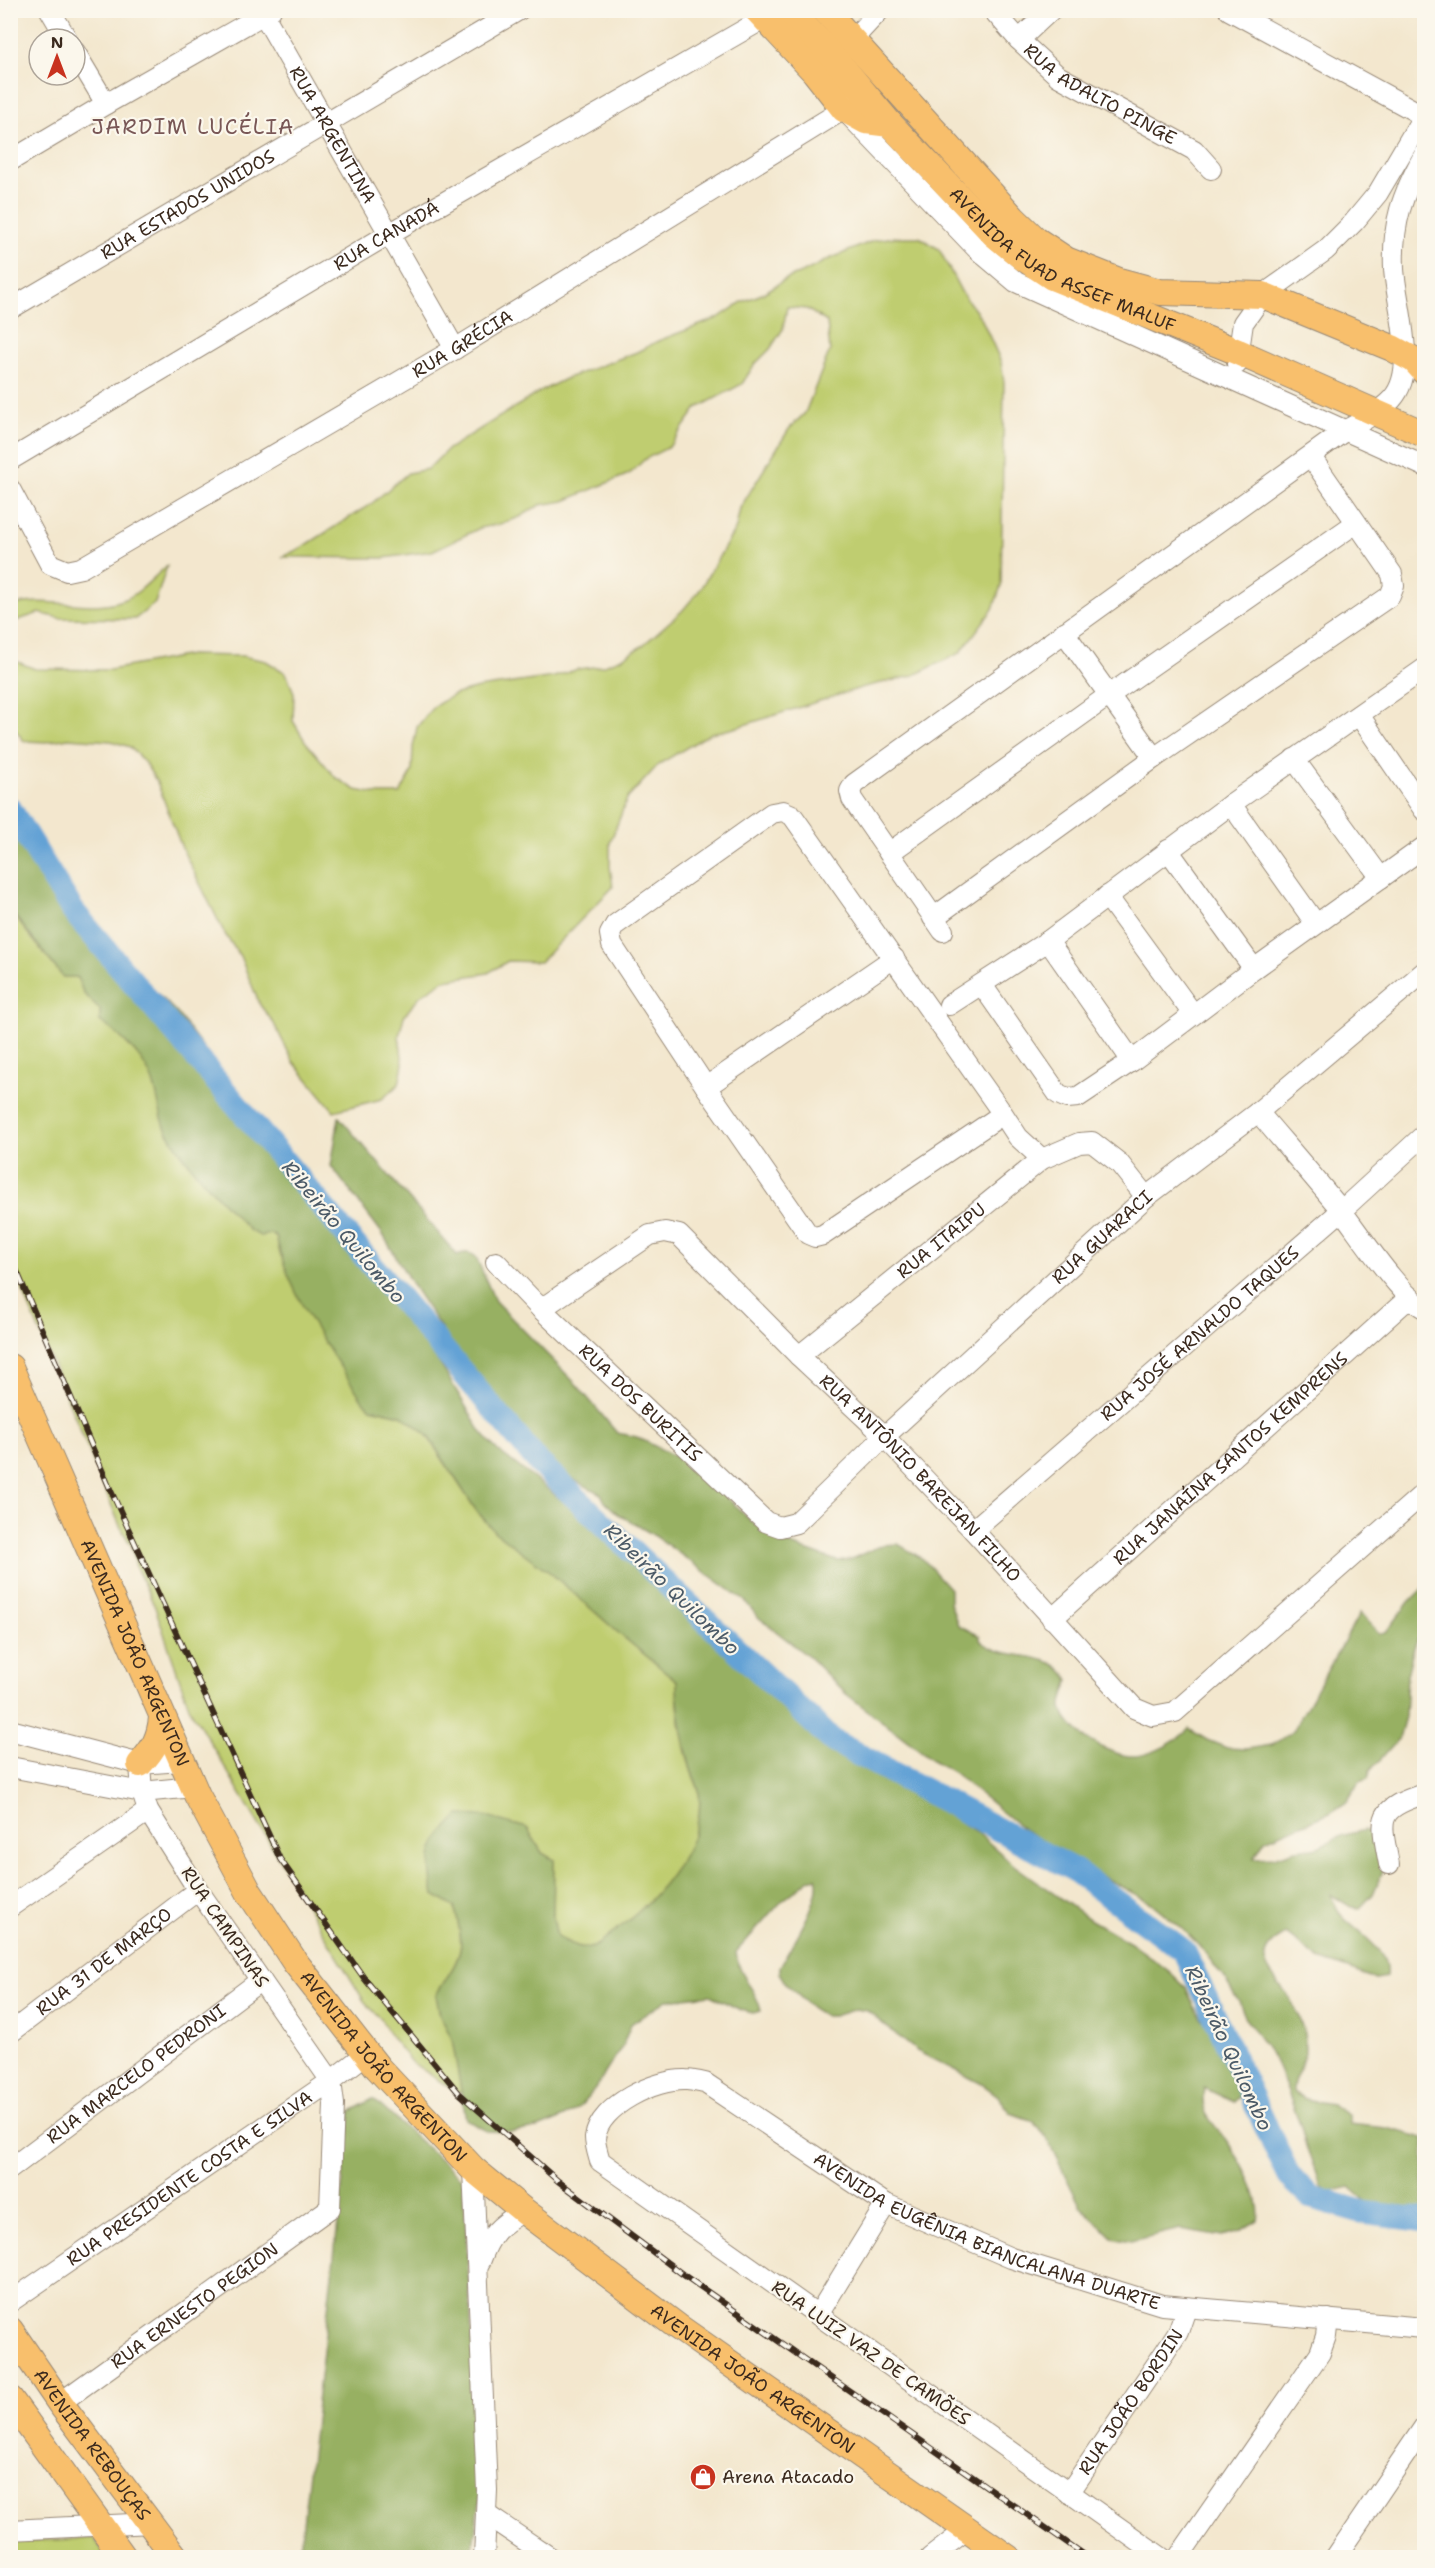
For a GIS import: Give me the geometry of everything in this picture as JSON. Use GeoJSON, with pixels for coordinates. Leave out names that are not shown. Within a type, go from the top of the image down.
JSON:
{"type":"FeatureCollection","features":[{"type":"Feature","properties":{"kind":"main road","name":"AVENIDA FUAD ASSEF MALUF"},"geometry":{"type":"LineString","coordinates":[[789,10],[833,56],[890,124],[995,236],[1022,257],[1052,277],[1238,352],[1425,434]]}},
{"type":"Feature","properties":{"kind":"main road","name":"AVENIDA FUAD ASSEF MALUF"},"geometry":{"type":"LineString","coordinates":[[825,10],[1012,218],[1036,240],[1066,260],[1119,281],[1160,292],[1263,295],[1405,354],[1425,371]]}},
{"type":"Feature","properties":{"kind":"main road"},"geometry":{"type":"LineString","coordinates":[[761,14],[815,72],[844,109],[866,121],[890,124]]}},
{"type":"Feature","properties":{"kind":"main road","name":"AVENIDA JOÃO ARGENTON"},"geometry":{"type":"LineString","coordinates":[[10,1368],[193,1787],[249,1892],[288,1952],[366,2054],[473,2169],[524,2211],[678,2327],[1005,2556]]}},
{"type":"Feature","properties":{"kind":"main road"},"geometry":{"type":"LineString","coordinates":[[141,1764],[153,1751],[160,1735],[162,1718]]}},
{"type":"Feature","properties":{"kind":"main road","name":"AVENIDA REBOUÇAS"},"geometry":{"type":"LineString","coordinates":[[10,2331],[60,2403],[176,2558]]}},
{"type":"Feature","properties":{"kind":"main road"},"geometry":{"type":"LineString","coordinates":[[10,2399],[124,2558]]}},
{"type":"Feature","properties":{"kind":"street"},"geometry":{"type":"LineString","coordinates":[[50,10],[60,27]]}},
{"type":"Feature","properties":{"kind":"street","name":"RUA ESTADOS UNIDOS"},"geometry":{"type":"LineString","coordinates":[[10,309],[519,10]]}},
{"type":"Feature","properties":{"kind":"street"},"geometry":{"type":"LineString","coordinates":[[852,40],[879,10]]}},
{"type":"Feature","properties":{"kind":"street","name":"RUA ADALTO PINGE"},"geometry":{"type":"LineString","coordinates":[[993,10],[1019,40],[1058,76],[1194,150],[1211,170]]}},
{"type":"Feature","properties":{"kind":"street"},"geometry":{"type":"LineString","coordinates":[[1019,40],[1051,10]]}},
{"type":"Feature","properties":{"kind":"street"},"geometry":{"type":"LineString","coordinates":[[1228,10],[1424,116],[1378,193],[1326,250],[1263,295],[1243,323],[1238,352],[1237,380]]}},
{"type":"Feature","properties":{"kind":"street"},"geometry":{"type":"LineString","coordinates":[[10,161],[268,13]]}},
{"type":"Feature","properties":{"kind":"street","name":"RUA ARGENTINA"},"geometry":{"type":"LineString","coordinates":[[268,13],[325,124],[455,349]]}},
{"type":"Feature","properties":{"kind":"street","name":"RUA CANADÁ"},"geometry":{"type":"LineString","coordinates":[[10,460],[761,14]]}},
{"type":"Feature","properties":{"kind":"street"},"geometry":{"type":"LineString","coordinates":[[87,72],[106,104]]}},
{"type":"Feature","properties":{"kind":"street","name":"RUA GRÉCIA"},"geometry":{"type":"LineString","coordinates":[[10,489],[50,564],[67,571],[81,568],[455,349],[866,96]]}},
{"type":"Feature","properties":{"kind":"street"},"geometry":{"type":"LineString","coordinates":[[844,109],[978,249],[1016,282],[1419,464]]}},
{"type":"Feature","properties":{"kind":"street"},"geometry":{"type":"LineString","coordinates":[[1311,458],[1392,574],[1394,586],[1390,596],[1154,758],[938,924],[852,799],[850,791],[854,784],[1311,458],[1346,430],[1364,421],[1396,394],[1401,385],[1405,354],[1404,330],[1394,270],[1395,237],[1400,204],[1406,187],[1425,155]]}},
{"type":"Feature","properties":{"kind":"street"},"geometry":{"type":"LineString","coordinates":[[1378,193],[1400,204]]}},
{"type":"Feature","properties":{"kind":"street"},"geometry":{"type":"LineString","coordinates":[[1373,412],[1369,424],[1373,435],[1402,450],[1419,464]]}},
{"type":"Feature","properties":{"kind":"street"},"geometry":{"type":"LineString","coordinates":[[889,853],[1108,696],[1356,523]]}},
{"type":"Feature","properties":{"kind":"street"},"geometry":{"type":"LineString","coordinates":[[1064,632],[1154,758]]}},
{"type":"Feature","properties":{"kind":"street"},"geometry":{"type":"LineString","coordinates":[[949,1005],[1048,941],[1231,804],[1424,670]]}},
{"type":"Feature","properties":{"kind":"street"},"geometry":{"type":"LineString","coordinates":[[1359,715],[1425,810]]}},
{"type":"Feature","properties":{"kind":"street"},"geometry":{"type":"LineString","coordinates":[[1294,759],[1381,878]]}},
{"type":"Feature","properties":{"kind":"street"},"geometry":{"type":"LineString","coordinates":[[1231,804],[1316,924]]}},
{"type":"Feature","properties":{"kind":"street"},"geometry":{"type":"LineString","coordinates":[[1003,1114],[823,1235],[815,1237],[808,1234],[706,1087],[612,945],[610,934],[615,925],[772,813],[783,811],[792,814],[894,958],[1003,1114],[1018,1137],[1042,1159]]}},
{"type":"Feature","properties":{"kind":"street"},"geometry":{"type":"LineString","coordinates":[[982,985],[1058,1094],[1067,1098],[1078,1097],[1132,1061],[1254,969],[1425,847]]}},
{"type":"Feature","properties":{"kind":"street"},"geometry":{"type":"LineString","coordinates":[[1168,850],[1254,969]]}},
{"type":"Feature","properties":{"kind":"street"},"geometry":{"type":"LineString","coordinates":[[1107,896],[1193,1014]]}},
{"type":"Feature","properties":{"kind":"street"},"geometry":{"type":"LineString","coordinates":[[1048,941],[1132,1061]]}},
{"type":"Feature","properties":{"kind":"street"},"geometry":{"type":"LineString","coordinates":[[706,1087],[894,958]]}},
{"type":"Feature","properties":{"kind":"street","name":"RUA GUARACI"},"geometry":{"type":"LineString","coordinates":[[796,1523],[884,1437],[1146,1197],[1258,1112],[1425,972]]}},
{"type":"Feature","properties":{"kind":"street"},"geometry":{"type":"LineString","coordinates":[[1258,1112],[1417,1303]]}},
{"type":"Feature","properties":{"kind":"street","name":"RUA JOSÉ ARNALDO TAQUES"},"geometry":{"type":"LineString","coordinates":[[973,1530],[1341,1211],[1425,1135]]}},
{"type":"Feature","properties":{"kind":"street","name":"RUA ITAIPU"},"geometry":{"type":"LineString","coordinates":[[799,1356],[1042,1159],[1079,1143],[1092,1142],[1119,1163],[1146,1197]]}},
{"type":"Feature","properties":{"kind":"street","name":"RUA ANTÔNIO BAREJAN FILHO"},"geometry":{"type":"LineString","coordinates":[[541,1309],[650,1235],[664,1232],[679,1235],[799,1356],[884,1437],[973,1530],[1134,1708],[1153,1716],[1175,1712],[1425,1494]]}},
{"type":"Feature","properties":{"kind":"street","name":"RUA DOS BURITIS"},"geometry":{"type":"LineString","coordinates":[[495,1262],[541,1309],[766,1522],[780,1527],[796,1523]]}},
{"type":"Feature","properties":{"kind":"street","name":"RUA JANAÍNA SANTOS KEMPRENS"},"geometry":{"type":"LineString","coordinates":[[1052,1619],[1417,1303]]}},
{"type":"Feature","properties":{"kind":"street"},"geometry":{"type":"LineString","coordinates":[[10,1730],[141,1764],[181,1761]]}},
{"type":"Feature","properties":{"kind":"street"},"geometry":{"type":"LineString","coordinates":[[141,1764],[145,1801]]}},
{"type":"Feature","properties":{"kind":"street"},"geometry":{"type":"LineString","coordinates":[[10,1767],[145,1801]]}},
{"type":"Feature","properties":{"kind":"street"},"geometry":{"type":"LineString","coordinates":[[10,1907],[145,1801],[193,1787]]}},
{"type":"Feature","properties":{"kind":"street"},"geometry":{"type":"LineString","coordinates":[[1389,1864],[1382,1827],[1388,1812],[1399,1802],[1425,1794]]}},
{"type":"Feature","properties":{"kind":"street","name":"RUA CAMPINAS"},"geometry":{"type":"LineString","coordinates":[[145,1801],[198,1890],[331,2081]]}},
{"type":"Feature","properties":{"kind":"street","name":"RUA 31 DE MARÇO"},"geometry":{"type":"LineString","coordinates":[[10,2033],[198,1890]]}},
{"type":"Feature","properties":{"kind":"street","name":"RUA MARCELO PEDRONI"},"geometry":{"type":"LineString","coordinates":[[10,2169],[261,1980]]}},
{"type":"Feature","properties":{"kind":"street","name":"RUA PRESIDENTE COSTA E SILVA"},"geometry":{"type":"LineString","coordinates":[[10,2302],[331,2081],[366,2054]]}},
{"type":"Feature","properties":{"kind":"street","name":"AVENIDA EUGÊNIA BIANCALANA DUARTE"},"geometry":{"type":"LineString","coordinates":[[595,2139],[604,2116],[627,2097],[672,2081],[687,2080],[705,2084],[886,2204],[1011,2258],[1162,2305],[1186,2309],[1206,2308],[1425,2328]]}},
{"type":"Feature","properties":{"kind":"street","name":"RUA ERNESTO PEGION"},"geometry":{"type":"LineString","coordinates":[[60,2403],[330,2208],[334,2104],[331,2081]]}},
{"type":"Feature","properties":{"kind":"street","name":"RUA LUIZ VAZ DE CAMÕES"},"geometry":{"type":"LineString","coordinates":[[595,2139],[600,2161],[1162,2558]]}},
{"type":"Feature","properties":{"kind":"street"},"geometry":{"type":"LineString","coordinates":[[473,2169],[487,2515],[484,2558]]}},
{"type":"Feature","properties":{"kind":"street"},"geometry":{"type":"LineString","coordinates":[[818,2315],[886,2204]]}},
{"type":"Feature","properties":{"kind":"street"},"geometry":{"type":"LineString","coordinates":[[477,2270],[487,2242],[500,2225],[524,2211]]}},
{"type":"Feature","properties":{"kind":"street","name":"RUA JOÃO BORDIN"},"geometry":{"type":"LineString","coordinates":[[1069,2493],[1166,2352],[1178,2332],[1186,2309]]}},
{"type":"Feature","properties":{"kind":"street"},"geometry":{"type":"LineString","coordinates":[[1178,2558],[1320,2353],[1326,2336],[1328,2319]]}},
{"type":"Feature","properties":{"kind":"street"},"geometry":{"type":"LineString","coordinates":[[1335,2558],[1425,2427]]}},
{"type":"Feature","properties":{"kind":"street"},"geometry":{"type":"LineString","coordinates":[[487,2515],[551,2558]]}},
{"type":"Feature","properties":{"kind":"street"},"geometry":{"type":"LineString","coordinates":[[10,2530],[152,2523]]}},
{"type":"Feature","properties":{"kind":"street"},"geometry":{"type":"LineString","coordinates":[[930,2558],[966,2530]]}},
{"type":"Feature","properties":{"kind":"green space"},"geometry":{"type":"Polygon","coordinates":[[[919,237],[939,249],[962,293],[981,318],[1001,362],[1004,382],[1001,586],[993,609],[960,653],[912,676],[864,687],[731,729],[711,733],[659,764],[627,799],[610,843],[613,887],[540,962],[508,961],[488,973],[444,980],[420,996],[404,1016],[399,1036],[403,1064],[399,1084],[382,1099],[334,1111],[293,1061],[273,1022],[260,1005],[240,956],[225,934],[182,848],[157,782],[145,763],[130,747],[111,741],[68,738],[47,742],[24,741],[11,724],[11,641],[15,661],[35,669],[110,670],[190,655],[242,656],[266,661],[286,673],[294,693],[293,721],[305,741],[336,778],[356,790],[376,794],[400,794],[412,771],[417,727],[433,707],[453,695],[478,688],[554,677],[578,669],[602,666],[642,646],[682,611],[699,591],[736,528],[740,508],[789,429],[805,413],[830,350],[827,322],[807,309],[787,307],[783,329],[742,384],[697,408],[669,447],[645,459],[629,474],[564,501],[540,505],[520,517],[480,528],[432,551],[384,558],[282,557],[303,547],[371,504],[408,473],[428,469],[448,449],[541,391],[565,379],[718,318],[742,302],[762,294],[786,279],[875,240],[919,237]]]}},
{"type":"Feature","properties":{"kind":"green space"},"geometry":{"type":"Polygon","coordinates":[[[167,566],[155,603],[135,619],[59,618],[39,613],[15,621],[11,641],[11,606],[38,602],[109,604],[135,594],[167,566]]]}},
{"type":"Feature","properties":{"kind":"green space"},"geometry":{"type":"Polygon","coordinates":[[[11,811],[27,842],[72,898],[96,933],[176,1012],[294,1164],[320,1191],[337,1221],[367,1258],[444,1370],[481,1432],[496,1449],[576,1511],[596,1521],[610,1537],[644,1567],[752,1657],[781,1689],[859,1762],[978,1833],[1015,1866],[1091,1920],[1134,1945],[1170,1972],[1186,1988],[1194,2007],[1252,2087],[1248,2086],[1234,2102],[1204,2088],[1203,2105],[1208,2117],[1232,2148],[1249,2178],[1257,2200],[1258,2220],[1240,2231],[1222,2236],[1180,2229],[1131,2241],[1112,2237],[1081,2207],[1046,2137],[1033,2121],[1011,2113],[998,2096],[982,2084],[917,2051],[867,2011],[856,2009],[834,2016],[825,2016],[812,2008],[785,1983],[780,1974],[780,1967],[811,1909],[817,1886],[816,1877],[810,1879],[782,1901],[736,1952],[740,1968],[756,1996],[761,2011],[753,2013],[741,2010],[710,1995],[667,2000],[631,2024],[623,2045],[595,2089],[578,2109],[538,2128],[514,2132],[486,2131],[466,2119],[452,2039],[440,2015],[436,1995],[456,1962],[461,1945],[454,1907],[434,1895],[430,1869],[436,1842],[459,1815],[483,1816],[527,1828],[542,1853],[554,1860],[553,1917],[557,1937],[579,1947],[587,1948],[599,1944],[637,1913],[665,1884],[688,1848],[695,1830],[699,1811],[699,1792],[683,1734],[677,1681],[552,1574],[495,1532],[476,1510],[426,1433],[401,1415],[371,1408],[363,1401],[301,1302],[282,1259],[276,1236],[272,1234],[260,1236],[249,1230],[195,1171],[167,1131],[156,1092],[142,1060],[127,1043],[100,1021],[100,1009],[84,994],[77,977],[63,977],[11,911],[11,811]]]}},
{"type":"Feature","properties":{"kind":"green space"},"geometry":{"type":"Polygon","coordinates":[[[10,911],[63,977],[77,977],[84,994],[100,1009],[100,1021],[119,1035],[143,1061],[153,1080],[166,1129],[276,1236],[280,1254],[371,1408],[401,1415],[426,1434],[476,1510],[495,1532],[552,1574],[677,1681],[681,1726],[688,1759],[698,1789],[700,1811],[696,1830],[678,1866],[651,1899],[593,1948],[579,1947],[557,1937],[553,1917],[554,1860],[542,1853],[527,1828],[507,1824],[454,1907],[461,1945],[456,1962],[436,1995],[440,2015],[452,2039],[462,2092],[455,2091],[411,2062],[380,2018],[364,2001],[189,1707],[155,1607],[136,1567],[132,1547],[120,1526],[11,1262],[10,911]]]}},
{"type":"Feature","properties":{"kind":"green space"},"geometry":{"type":"Polygon","coordinates":[[[339,1117],[457,1255],[467,1253],[476,1257],[495,1301],[577,1385],[617,1433],[637,1437],[680,1459],[713,1484],[751,1521],[785,1543],[837,1561],[851,1559],[882,1545],[898,1544],[923,1559],[950,1589],[950,1603],[958,1625],[980,1636],[980,1640],[990,1647],[1002,1652],[1040,1659],[1062,1670],[1069,1680],[1062,1704],[1066,1716],[1081,1734],[1103,1748],[1126,1755],[1143,1755],[1164,1747],[1189,1729],[1227,1748],[1247,1749],[1272,1745],[1293,1731],[1360,1613],[1379,1633],[1386,1633],[1409,1602],[1424,1587],[1424,1623],[1407,1675],[1405,1717],[1399,1738],[1370,1771],[1368,1779],[1359,1782],[1347,1802],[1330,1813],[1265,1840],[1254,1858],[1274,1857],[1296,1850],[1319,1847],[1341,1836],[1364,1830],[1384,1838],[1389,1856],[1373,1894],[1360,1908],[1351,1907],[1330,1894],[1342,1916],[1378,1950],[1386,1967],[1386,1977],[1376,1979],[1319,1959],[1286,1934],[1274,1942],[1267,1950],[1265,1957],[1270,1973],[1292,2002],[1304,2032],[1305,2054],[1294,2082],[1293,2092],[1305,2099],[1331,2104],[1349,2116],[1349,2124],[1387,2128],[1424,2138],[1424,2209],[1377,2211],[1350,2187],[1329,2192],[1321,2186],[1276,2062],[1247,2021],[1226,1981],[1200,1946],[1184,1930],[1150,1902],[1079,1864],[1023,1829],[953,1772],[934,1761],[845,1693],[810,1658],[758,1617],[745,1601],[655,1536],[618,1514],[605,1502],[601,1494],[549,1467],[507,1430],[448,1348],[441,1328],[382,1233],[331,1166],[339,1117]]]}},
{"type":"Feature","properties":{"kind":"green space"},"geometry":{"type":"Polygon","coordinates":[[[373,2099],[463,2180],[481,2495],[471,2557],[299,2558],[351,2111],[373,2099]]]}},
{"type":"Feature","properties":{"kind":"green space"},"geometry":{"type":"Polygon","coordinates":[[[94,2538],[108,2558],[11,2558],[11,2542],[94,2538]]]}},
{"type":"Feature","properties":{"kind":"waterway","name":"Ribeirão Quilombo"},"geometry":{"type":"LineString","coordinates":[[10,809],[73,911],[538,1462],[833,1741],[1074,1870],[1184,1951],[1289,2176],[1311,2197],[1366,2213],[1424,2220]]}},
{"type":"Feature","properties":{"kind":"railway"},"geometry":{"type":"LineString","coordinates":[[10,1255],[111,1491],[280,1859],[364,1978],[459,2093],[558,2181],[685,2276],[1089,2558]]}},
{"type":"Feature","properties":{"kind":"place","name":"Arena Atacado"},"geometry":{"type":"Point","coordinates":[703,2477]}},
{"type":"Feature","properties":{"kind":"district","name":"JARDIM LUCÉLIA"},"geometry":{"type":"Point","coordinates":[193,127]}}]}
